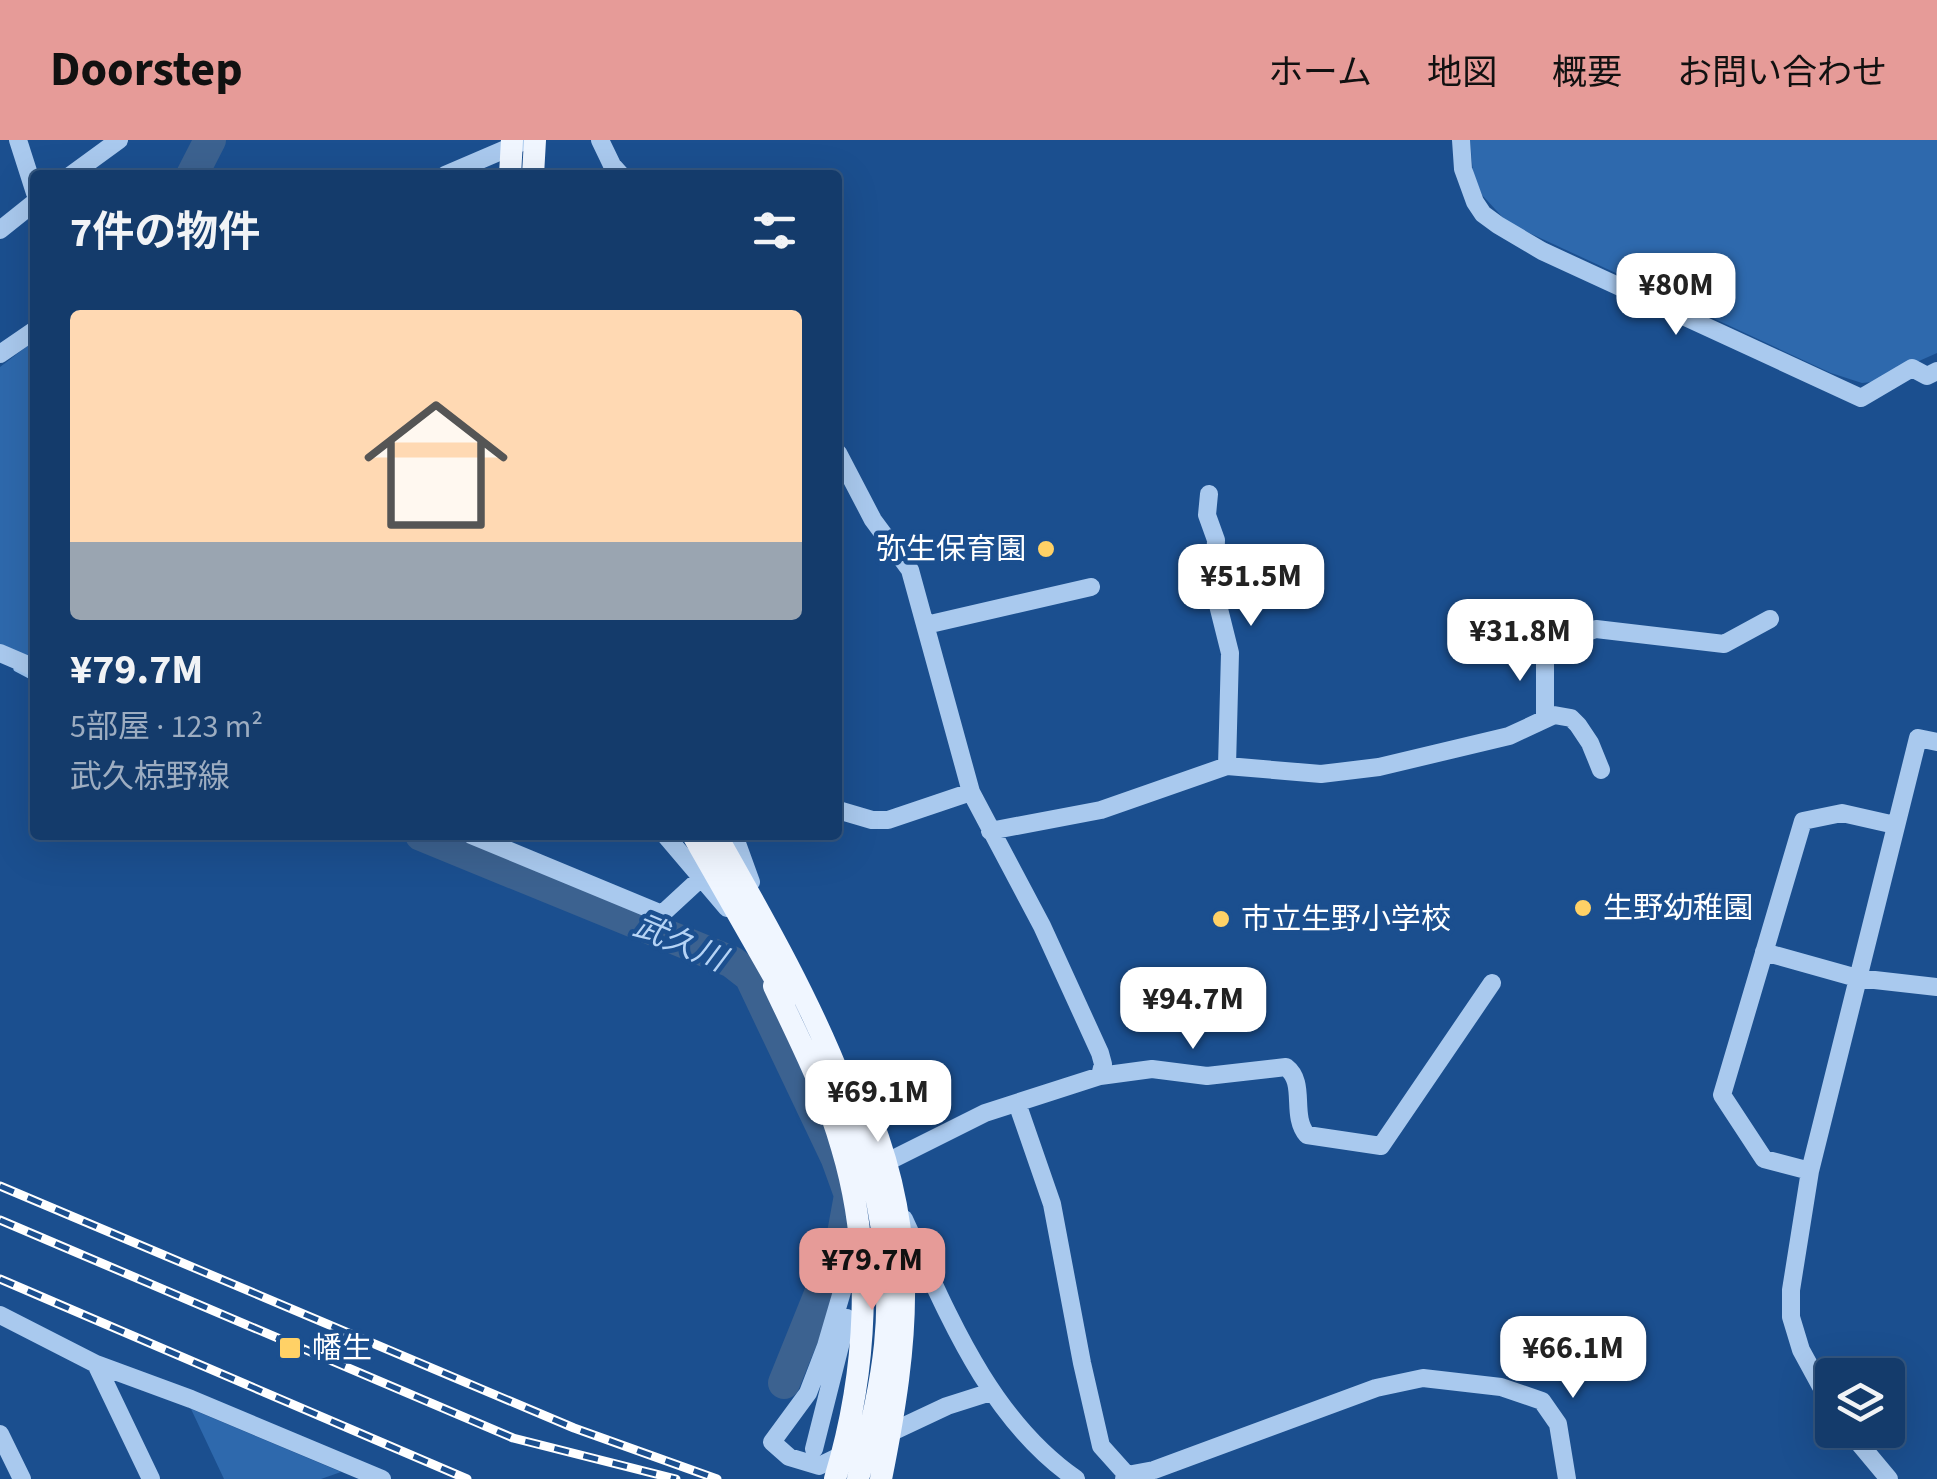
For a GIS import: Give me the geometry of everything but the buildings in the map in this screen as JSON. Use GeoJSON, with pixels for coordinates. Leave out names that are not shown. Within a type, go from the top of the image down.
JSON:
{"type":"FeatureCollection","features":[{"type":"Feature","properties":{"kind":"main road"},"geometry":{"type":"LineString","coordinates":[[535,140],[535,170]]}},
{"type":"Feature","properties":{"kind":"main road"},"geometry":{"type":"LineString","coordinates":[[509,170],[517,142]]}},
{"type":"Feature","properties":{"kind":"main road"},"geometry":{"type":"LineString","coordinates":[[697,840],[849,1068],[894,1191],[905,1266],[905,1334],[881,1479]]}},
{"type":"Feature","properties":{"kind":"main road"},"geometry":{"type":"LineString","coordinates":[[718,840],[814,1072],[852,1185],[862,1258],[862,1330],[850,1415],[835,1479]]}},
{"type":"Feature","properties":{"kind":"main road"},"geometry":{"type":"LineString","coordinates":[[751,917],[824,1067],[869,1210],[875,1280],[873,1404],[858,1479]]}},
{"type":"Feature","properties":{"kind":"street"},"geometry":{"type":"LineString","coordinates":[[18,140],[30,177]]}},
{"type":"Feature","properties":{"kind":"street"},"geometry":{"type":"LineString","coordinates":[[78,170],[120,140]]}},
{"type":"Feature","properties":{"kind":"street"},"geometry":{"type":"LineString","coordinates":[[600,140],[616,170]]}},
{"type":"Feature","properties":{"kind":"street"},"geometry":{"type":"LineString","coordinates":[[1461,140],[1463,169],[1483,214],[1542,250],[1861,398],[1912,368],[1927,376],[1937,371]]}},
{"type":"Feature","properties":{"kind":"street"},"geometry":{"type":"LineString","coordinates":[[455,170],[517,142]]}},
{"type":"Feature","properties":{"kind":"street"},"geometry":{"type":"LineString","coordinates":[[0,230],[30,206]]}},
{"type":"Feature","properties":{"kind":"street"},"geometry":{"type":"LineString","coordinates":[[0,354],[30,333]]}},
{"type":"Feature","properties":{"kind":"street"},"geometry":{"type":"LineString","coordinates":[[842,461],[873,520],[910,570],[970,792],[1042,926],[1100,1054],[1100,1076]]}},
{"type":"Feature","properties":{"kind":"street"},"geometry":{"type":"LineString","coordinates":[[1209,494],[1207,515],[1216,540],[1214,589],[1230,653],[1228,766]]}},
{"type":"Feature","properties":{"kind":"street"},"geometry":{"type":"LineString","coordinates":[[926,625],[1091,587]]}},
{"type":"Feature","properties":{"kind":"street"},"geometry":{"type":"LineString","coordinates":[[1545,717],[1545,646],[1596,628],[1724,644],[1770,619]]}},
{"type":"Feature","properties":{"kind":"street"},"geometry":{"type":"LineString","coordinates":[[0,653],[30,666]]}},
{"type":"Feature","properties":{"kind":"street"},"geometry":{"type":"LineString","coordinates":[[990,830],[1101,810],[1228,766],[1320,774],[1378,767],[1509,736],[1545,717],[1571,718],[1590,743],[1601,770]]}},
{"type":"Feature","properties":{"kind":"street"},"geometry":{"type":"LineString","coordinates":[[1815,1376],[1801,1350],[1792,1317],[1791,1290],[1810,1171],[1918,738],[1937,742]]}},
{"type":"Feature","properties":{"kind":"street"},"geometry":{"type":"LineString","coordinates":[[842,811],[872,820],[888,820],[970,792]]}},
{"type":"Feature","properties":{"kind":"street"},"geometry":{"type":"LineString","coordinates":[[1810,1171],[1764,1160],[1722,1096],[1802,822],[1842,813],[1894,826]]}},
{"type":"Feature","properties":{"kind":"street"},"geometry":{"type":"LineString","coordinates":[[483,840],[662,914],[702,878],[721,840]]}},
{"type":"Feature","properties":{"kind":"street"},"geometry":{"type":"LineString","coordinates":[[668,840],[774,970],[808,1022]]}},
{"type":"Feature","properties":{"kind":"street"},"geometry":{"type":"LineString","coordinates":[[736,840],[781,964],[955,1329],[991,1392],[1036,1444],[1076,1479]]}},
{"type":"Feature","properties":{"kind":"street"},"geometry":{"type":"LineString","coordinates":[[1764,952],[1857,978],[1937,987]]}},
{"type":"Feature","properties":{"kind":"street"},"geometry":{"type":"LineString","coordinates":[[991,1392],[946,1406],[819,1466],[789,1457],[772,1442],[808,1393],[826,1346],[879,1166],[968,1120],[1100,1076],[1152,1069],[1207,1076],[1286,1068],[1293,1072],[1296,1081],[1298,1115],[1307,1135],[1381,1146],[1492,983]]}},
{"type":"Feature","properties":{"kind":"street"},"geometry":{"type":"LineString","coordinates":[[1017,1103],[1052,1204],[1101,1446],[1126,1477],[1376,1388],[1423,1378],[1500,1386],[1542,1401],[1558,1424],[1567,1479]]}},
{"type":"Feature","properties":{"kind":"street"},"geometry":{"type":"LineString","coordinates":[[814,1448],[867,1238],[879,1166]]}},
{"type":"Feature","properties":{"kind":"street"},"geometry":{"type":"LineString","coordinates":[[0,1315],[96,1364],[382,1479]]}},
{"type":"Feature","properties":{"kind":"street"},"geometry":{"type":"LineString","coordinates":[[96,1364],[151,1479]]}},
{"type":"Feature","properties":{"kind":"street"},"geometry":{"type":"LineString","coordinates":[[0,1434],[22,1479]]}},
{"type":"Feature","properties":{"kind":"street"},"geometry":{"type":"LineString","coordinates":[[1863,1448],[1889,1479]]}},
{"type":"Feature","properties":{"kind":"shaded area"},"geometry":{"type":"Polygon","coordinates":[[[1470,140],[1937,140],[1937,353],[1872,382],[1862,383],[1831,373],[1508,223],[1482,195],[1473,173],[1470,140]]]}},
{"type":"Feature","properties":{"kind":"shaded area"},"geometry":{"type":"Polygon","coordinates":[[[30,344],[30,659],[0,646],[0,367],[30,344]]]}},
{"type":"Feature","properties":{"kind":"shaded area"},"geometry":{"type":"Polygon","coordinates":[[[191,1409],[341,1472],[321,1479],[224,1479],[191,1409]]]}},
{"type":"Feature","properties":{"kind":"waterway","name":"武久川"},"geometry":{"type":"LineString","coordinates":[[195,170],[210,140]]}},
{"type":"Feature","properties":{"kind":"waterway"},"geometry":{"type":"LineString","coordinates":[[16,669],[30,676]]}},
{"type":"Feature","properties":{"kind":"waterway","name":"武久川"},"geometry":{"type":"LineString","coordinates":[[433,840],[732,962],[750,976],[837,1159],[850,1195],[842,1239],[784,1383]]}},
{"type":"Feature","properties":{"kind":"railway"},"geometry":{"type":"LineString","coordinates":[[0,1186],[574,1428],[717,1479]]}},
{"type":"Feature","properties":{"kind":"railway"},"geometry":{"type":"LineString","coordinates":[[0,1220],[513,1438],[676,1479]]}},
{"type":"Feature","properties":{"kind":"railway"},"geometry":{"type":"LineString","coordinates":[[0,1279],[467,1479]]}},
{"type":"Feature","properties":{"kind":"place","name":"弥生保育園"},"geometry":{"type":"Point","coordinates":[1046,549]}},
{"type":"Feature","properties":{"kind":"place","name":"生野幼稚園"},"geometry":{"type":"Point","coordinates":[1583,908]}},
{"type":"Feature","properties":{"kind":"place","name":"市立生野小学校"},"geometry":{"type":"Point","coordinates":[1221,919]}},
{"type":"Feature","properties":{"kind":"place","name":"幡生"},"geometry":{"type":"Point","coordinates":[290,1348]}}]}
